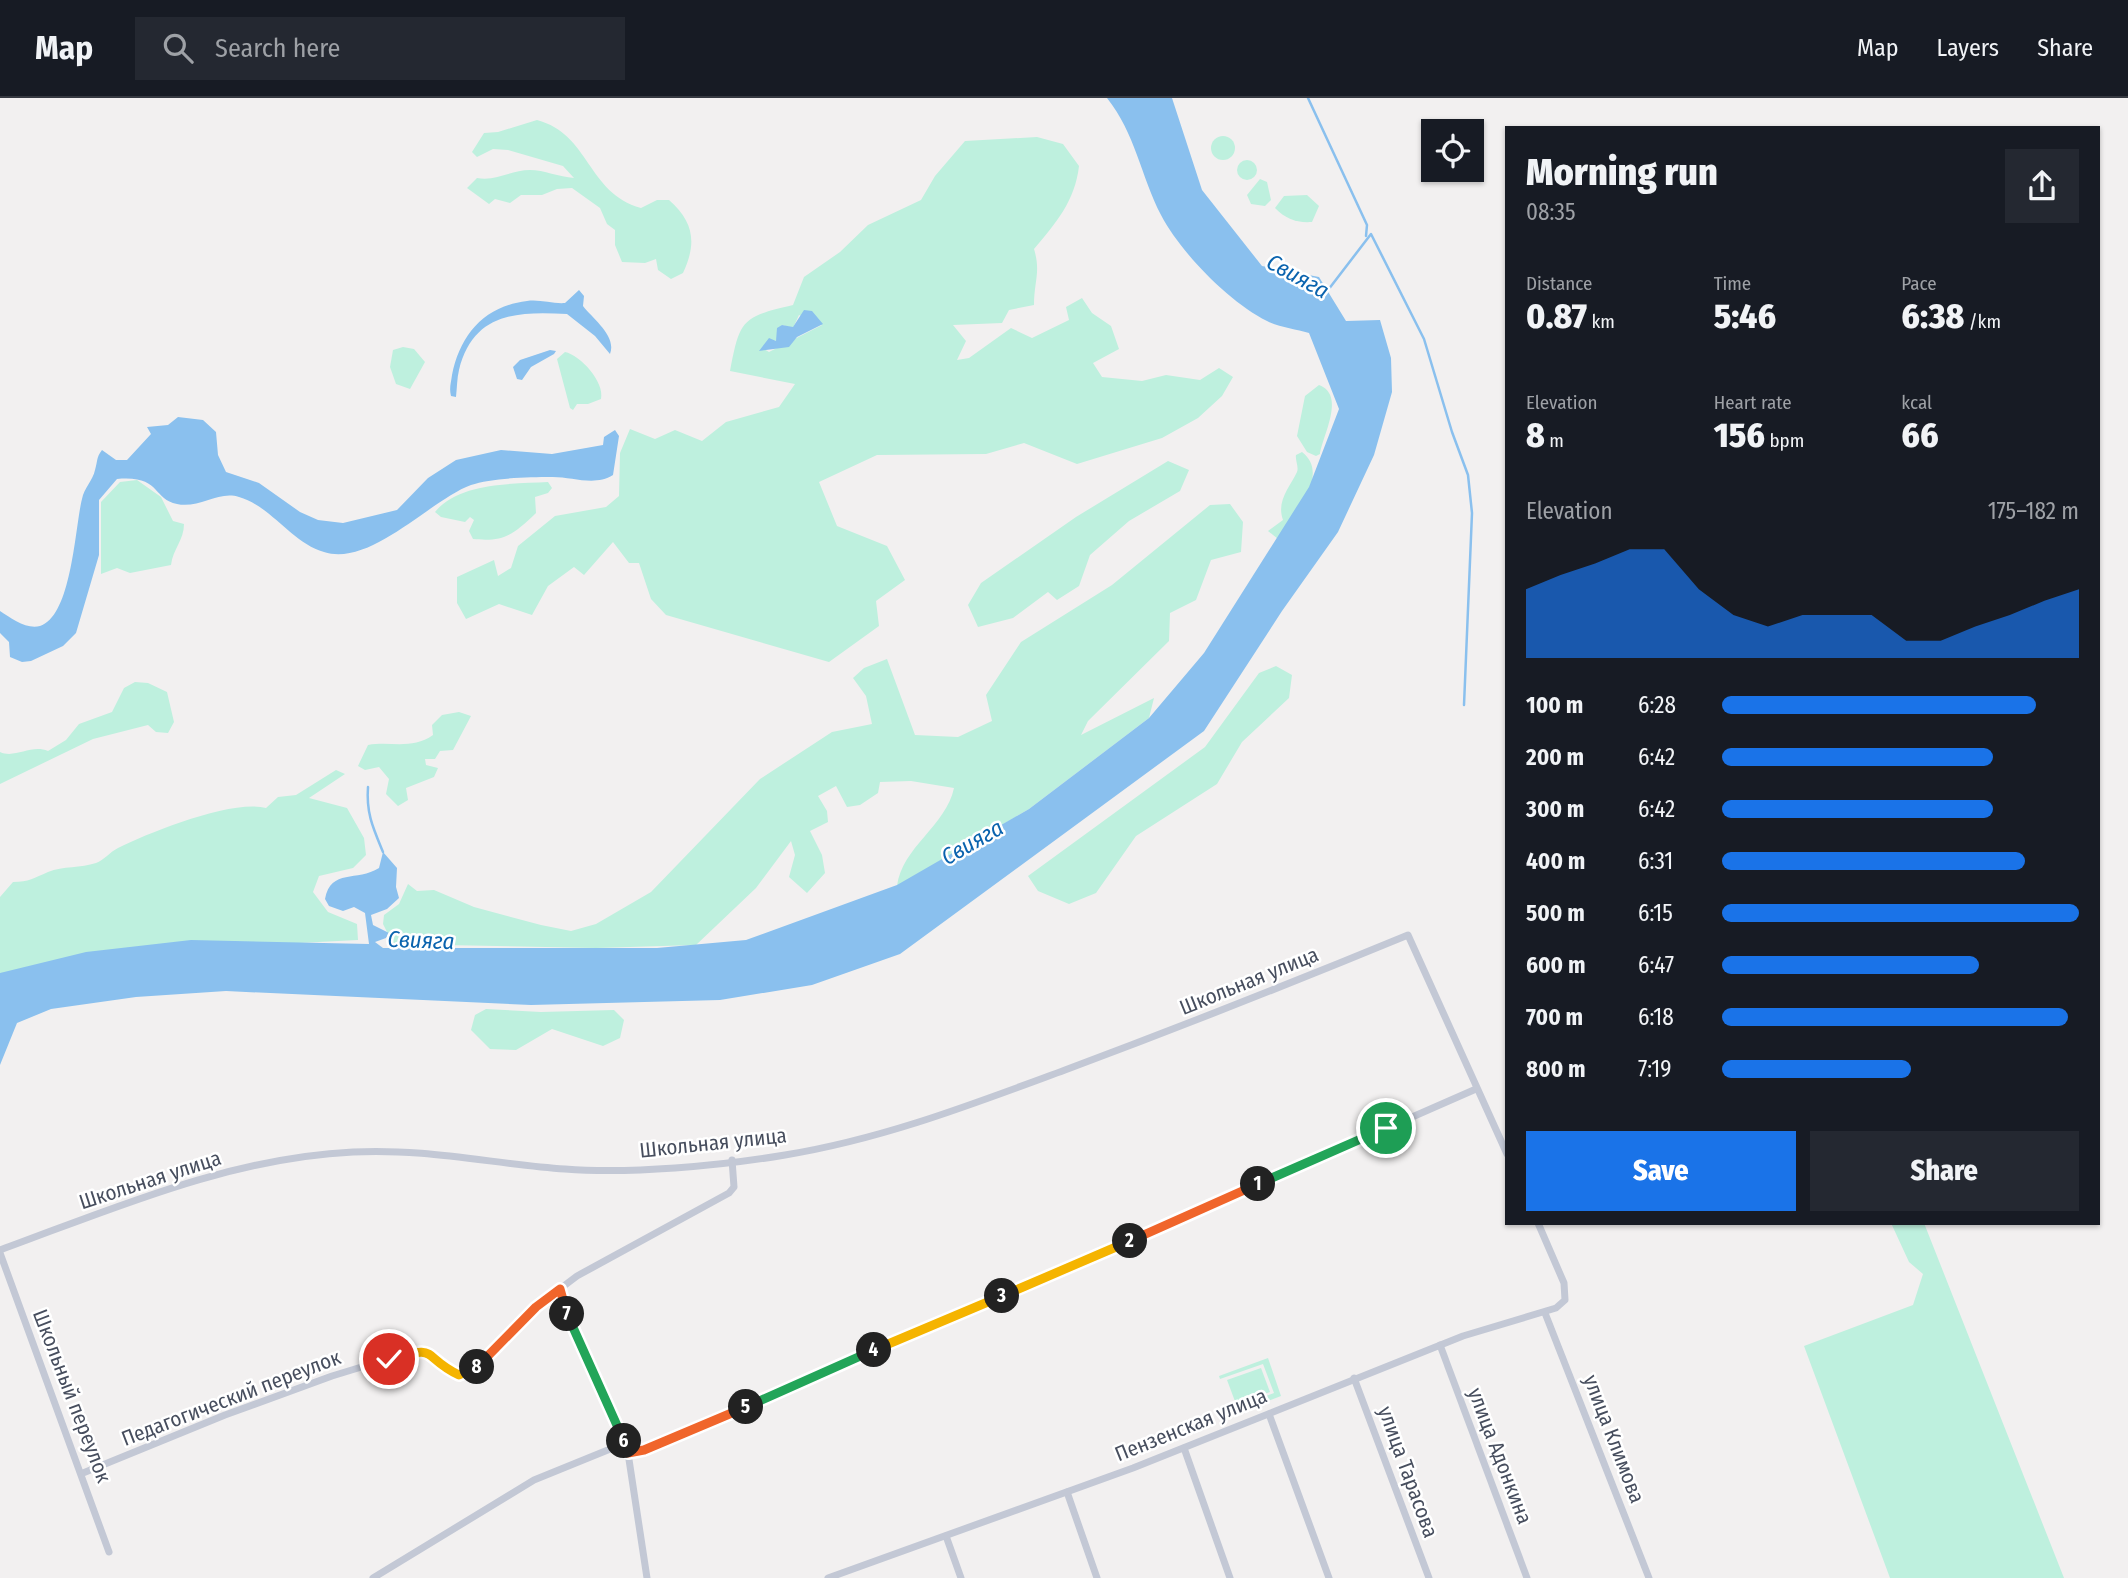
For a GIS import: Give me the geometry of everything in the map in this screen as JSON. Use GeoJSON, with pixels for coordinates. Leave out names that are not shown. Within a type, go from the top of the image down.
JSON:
{"type":"FeatureCollection","features":[{"type":"Feature","properties":{"kind":"street","name":"Школьная улица"},"geometry":{"type":"LineString","coordinates":[[0,1252],[185,1182],[281,1161],[349,1152],[401,1151],[565,1169],[618,1170],[806,1151],[914,1125],[1213,1015],[1408,935],[1476,1089]]}},
{"type":"Feature","properties":{"kind":"street"},"geometry":{"type":"LineString","coordinates":[[628,1453],[654,1447],[732,1415],[802,1380],[1011,1293],[1476,1089],[1505,1150]]}},
{"type":"Feature","properties":{"kind":"street"},"geometry":{"type":"LineString","coordinates":[[647,1578],[625,1443],[569,1320],[560,1289],[577,1276],[729,1194],[734,1187],[732,1160]]}},
{"type":"Feature","properties":{"kind":"street","name":"Пензенская улица"},"geometry":{"type":"LineString","coordinates":[[828,1578],[1184,1448],[1269,1414],[1291,1402],[1440,1345],[1545,1312],[1565,1300],[1564,1283],[1539,1225]]}},
{"type":"Feature","properties":{"kind":"street","name":"Школьный переулок"},"geometry":{"type":"LineString","coordinates":[[0,1252],[74,1459],[83,1473],[109,1552]]}},
{"type":"Feature","properties":{"kind":"street","name":"Педагогический переулок"},"geometry":{"type":"LineString","coordinates":[[83,1473],[225,1415],[332,1376],[417,1350],[427,1351],[459,1375],[467,1374],[536,1307],[560,1289]]}},
{"type":"Feature","properties":{"kind":"street","name":"улица Климова"},"geometry":{"type":"LineString","coordinates":[[1545,1312],[1649,1578]]}},
{"type":"Feature","properties":{"kind":"street","name":"улица Адонкина"},"geometry":{"type":"LineString","coordinates":[[1440,1345],[1527,1578]]}},
{"type":"Feature","properties":{"kind":"street","name":"улица Тарасова"},"geometry":{"type":"LineString","coordinates":[[1354,1378],[1429,1578]]}},
{"type":"Feature","properties":{"kind":"street"},"geometry":{"type":"LineString","coordinates":[[1269,1414],[1329,1578]]}},
{"type":"Feature","properties":{"kind":"street"},"geometry":{"type":"LineString","coordinates":[[373,1578],[534,1480],[625,1443]]}},
{"type":"Feature","properties":{"kind":"street"},"geometry":{"type":"LineString","coordinates":[[1184,1448],[1230,1578]]}},
{"type":"Feature","properties":{"kind":"street"},"geometry":{"type":"LineString","coordinates":[[1067,1492],[1097,1578]]}},
{"type":"Feature","properties":{"kind":"street"},"geometry":{"type":"LineString","coordinates":[[946,1536],[961,1578]]}},
{"type":"Feature","properties":{"kind":"green space"},"geometry":{"type":"Polygon","coordinates":[[[537,120],[554,127],[568,138],[609,190],[623,200],[641,208],[657,200],[669,200],[677,208],[684,216],[691,234],[690,252],[683,273],[671,279],[658,270],[656,259],[645,263],[622,262],[615,245],[615,230],[607,224],[600,208],[572,188],[557,189],[542,195],[521,195],[510,203],[495,199],[489,204],[467,188],[477,178],[523,171],[535,170],[574,178],[563,166],[508,150],[493,149],[477,157],[472,152],[484,133],[498,132],[537,120]]]}},
{"type":"Feature","properties":{"kind":"green space"},"geometry":{"type":"Polygon","coordinates":[[[1223,136],[1231,140],[1235,148],[1231,156],[1223,160],[1215,156],[1211,148],[1215,140],[1223,136]]]}},
{"type":"Feature","properties":{"kind":"green space"},"geometry":{"type":"Polygon","coordinates":[[[1037,137],[1063,144],[1079,166],[1069,201],[1034,249],[1037,270],[1034,305],[1009,310],[1002,323],[953,325],[966,341],[957,360],[969,358],[1011,328],[1032,338],[1069,320],[1066,307],[1082,298],[1092,313],[1111,326],[1119,349],[1093,363],[1102,377],[1142,381],[1166,375],[1200,380],[1219,368],[1233,377],[1222,396],[1198,418],[1162,438],[1077,464],[1024,443],[986,454],[877,455],[819,482],[837,526],[887,546],[905,580],[876,601],[879,626],[829,662],[666,615],[651,599],[639,563],[629,563],[613,542],[584,575],[574,567],[548,586],[532,615],[499,604],[466,619],[457,603],[457,577],[494,560],[498,576],[511,568],[518,546],[555,516],[606,507],[619,496],[620,453],[630,429],[655,439],[675,430],[702,441],[726,422],[779,407],[795,384],[730,371],[741,330],[753,317],[793,305],[804,277],[840,252],[868,225],[921,200],[935,176],[965,141],[1037,137]],[[799,315],[793,328],[782,325],[776,341],[771,340],[764,349],[769,352],[822,325],[799,315]]]}},
{"type":"Feature","properties":{"kind":"green space"},"geometry":{"type":"Polygon","coordinates":[[[1247,160],[1254,163],[1257,170],[1254,177],[1247,180],[1240,177],[1237,170],[1240,163],[1247,160]]]}},
{"type":"Feature","properties":{"kind":"green space"},"geometry":{"type":"Polygon","coordinates":[[[1260,179],[1267,182],[1271,200],[1265,206],[1251,204],[1247,195],[1260,179]]]}},
{"type":"Feature","properties":{"kind":"green space"},"geometry":{"type":"Polygon","coordinates":[[[1307,195],[1319,206],[1312,222],[1292,220],[1275,208],[1284,196],[1307,195]]]}},
{"type":"Feature","properties":{"kind":"green space"},"geometry":{"type":"Polygon","coordinates":[[[403,347],[414,349],[425,362],[410,389],[396,384],[390,367],[393,350],[403,347]]]}},
{"type":"Feature","properties":{"kind":"green space"},"geometry":{"type":"Polygon","coordinates":[[[565,352],[578,358],[590,370],[599,385],[601,399],[588,404],[577,404],[573,410],[570,408],[557,359],[565,352]]]}},
{"type":"Feature","properties":{"kind":"green space"},"geometry":{"type":"Polygon","coordinates":[[[1319,385],[1327,390],[1332,406],[1320,454],[1316,456],[1307,452],[1297,436],[1305,396],[1319,385]]]}},
{"type":"Feature","properties":{"kind":"green space"},"geometry":{"type":"Polygon","coordinates":[[[1302,452],[1310,461],[1313,472],[1311,483],[1300,508],[1278,539],[1268,531],[1283,520],[1281,507],[1297,472],[1296,455],[1302,452]]]}},
{"type":"Feature","properties":{"kind":"green space"},"geometry":{"type":"Polygon","coordinates":[[[1168,461],[1189,470],[1180,491],[1129,521],[1090,555],[1079,586],[1057,600],[1048,592],[1013,618],[978,627],[968,605],[981,583],[1076,517],[1168,461]]]}},
{"type":"Feature","properties":{"kind":"green space"},"geometry":{"type":"Polygon","coordinates":[[[137,480],[161,497],[173,521],[184,524],[171,565],[130,573],[117,568],[101,574],[101,502],[120,482],[137,480]]]}},
{"type":"Feature","properties":{"kind":"green space"},"geometry":{"type":"Polygon","coordinates":[[[548,482],[552,488],[548,493],[535,497],[536,513],[514,532],[500,538],[473,539],[469,531],[474,520],[470,517],[465,522],[441,517],[435,512],[445,502],[472,490],[504,484],[548,482]]]}},
{"type":"Feature","properties":{"kind":"green space"},"geometry":{"type":"Polygon","coordinates":[[[1230,504],[1243,522],[1241,552],[1211,560],[1196,600],[1170,613],[1169,641],[1088,721],[1081,735],[1154,698],[1149,718],[1029,809],[897,886],[907,860],[942,814],[954,788],[911,781],[880,782],[878,793],[860,805],[847,807],[836,786],[818,796],[827,811],[828,822],[810,831],[822,855],[825,873],[807,893],[789,877],[795,855],[791,841],[756,888],[696,945],[596,948],[388,944],[383,924],[384,915],[399,904],[408,884],[417,891],[434,890],[474,907],[541,925],[571,931],[596,924],[651,892],[760,779],[832,732],[872,724],[866,696],[853,678],[864,668],[887,659],[915,735],[958,737],[992,721],[986,695],[1021,642],[1112,585],[1210,505],[1230,504]]]}},
{"type":"Feature","properties":{"kind":"green space"},"geometry":{"type":"Polygon","coordinates":[[[1276,666],[1292,675],[1289,698],[1242,742],[1217,784],[1136,836],[1096,893],[1069,904],[1038,891],[1028,876],[1205,747],[1259,673],[1276,666]]]}},
{"type":"Feature","properties":{"kind":"green space"},"geometry":{"type":"Polygon","coordinates":[[[135,682],[148,683],[167,692],[174,722],[168,733],[156,732],[148,725],[93,739],[0,784],[0,752],[11,754],[35,749],[48,751],[66,740],[79,724],[112,712],[124,688],[135,682]]]}},
{"type":"Feature","properties":{"kind":"green space"},"geometry":{"type":"Polygon","coordinates":[[[459,712],[471,716],[453,750],[440,751],[435,759],[425,759],[426,765],[438,768],[434,777],[406,788],[408,800],[398,806],[386,794],[389,779],[379,767],[365,770],[358,766],[368,745],[409,744],[425,740],[433,735],[432,725],[442,715],[459,712]]]}},
{"type":"Feature","properties":{"kind":"green space"},"geometry":{"type":"Polygon","coordinates":[[[336,770],[345,774],[309,798],[347,808],[364,838],[366,855],[353,868],[319,876],[313,892],[328,912],[357,924],[358,940],[139,951],[0,981],[0,897],[13,882],[54,870],[96,863],[132,841],[213,812],[251,806],[266,808],[278,797],[296,795],[336,770]]]}},
{"type":"Feature","properties":{"kind":"green space"},"geometry":{"type":"Polygon","coordinates":[[[486,1009],[541,1012],[614,1010],[624,1020],[620,1038],[603,1046],[552,1029],[516,1050],[490,1049],[471,1030],[475,1015],[486,1009]]]}},
{"type":"Feature","properties":{"kind":"green space"},"geometry":{"type":"Polygon","coordinates":[[[1892,1225],[1925,1225],[2064,1578],[1890,1578],[1804,1346],[1913,1305],[1923,1274],[1909,1262],[1892,1225]]]}},
{"type":"Feature","properties":{"kind":"green space"},"geometry":{"type":"Polygon","coordinates":[[[1268,1358],[1281,1396],[1233,1414],[1231,1409],[1274,1393],[1263,1364],[1220,1379],[1219,1376],[1268,1358]]]}},
{"type":"Feature","properties":{"kind":"green space"},"geometry":{"type":"Polygon","coordinates":[[[1261,1368],[1270,1392],[1236,1404],[1227,1380],[1261,1368]]]}},
{"type":"Feature","properties":{"kind":"water","name":"Свияга"},"geometry":{"type":"Polygon","coordinates":[[[1107,98],[1172,98],[1202,190],[1262,266],[1319,277],[1346,321],[1380,320],[1391,358],[1392,392],[1374,455],[1338,532],[1282,611],[1204,731],[900,954],[812,985],[720,1000],[531,1005],[226,991],[136,997],[51,1009],[17,1023],[0,1065],[0,973],[86,952],[191,940],[369,944],[365,913],[354,907],[343,911],[329,906],[325,899],[328,889],[339,879],[379,868],[383,852],[397,868],[396,887],[399,898],[387,909],[371,915],[373,925],[389,933],[386,938],[375,942],[383,948],[657,948],[746,940],[897,885],[1029,809],[1149,718],[1204,653],[1309,487],[1339,409],[1309,333],[1272,323],[1252,313],[1207,275],[1181,245],[1161,215],[1131,140],[1117,111],[1107,98]]]}},
{"type":"Feature","properties":{"kind":"water"},"geometry":{"type":"Polygon","coordinates":[[[579,290],[584,296],[583,306],[607,334],[610,354],[595,336],[567,314],[515,315],[486,326],[475,337],[459,370],[456,397],[451,396],[452,375],[461,347],[476,325],[486,316],[498,309],[527,301],[565,303],[579,290]]]}},
{"type":"Feature","properties":{"kind":"water"},"geometry":{"type":"Polygon","coordinates":[[[804,310],[812,311],[823,324],[797,337],[789,347],[759,351],[769,338],[776,341],[777,328],[782,325],[793,327],[804,310]]]}},
{"type":"Feature","properties":{"kind":"water"},"geometry":{"type":"Polygon","coordinates":[[[550,350],[556,351],[531,367],[522,380],[517,379],[513,367],[520,360],[550,350]]]}},
{"type":"Feature","properties":{"kind":"water"},"geometry":{"type":"Polygon","coordinates":[[[178,417],[203,420],[216,432],[218,455],[226,472],[259,483],[300,512],[318,520],[343,523],[397,510],[428,478],[456,460],[501,450],[552,454],[603,445],[604,437],[615,430],[619,436],[613,475],[606,478],[590,481],[532,477],[499,479],[471,485],[380,541],[361,550],[342,554],[324,552],[312,547],[261,508],[239,497],[231,495],[193,504],[177,504],[163,497],[149,484],[131,479],[117,479],[99,500],[99,555],[76,633],[63,646],[31,661],[22,662],[10,657],[9,642],[0,633],[0,611],[19,623],[35,627],[51,619],[66,589],[83,495],[102,450],[116,460],[127,460],[151,434],[147,427],[168,425],[178,417]]]}},
{"type":"Feature","properties":{"kind":"waterway"},"geometry":{"type":"LineString","coordinates":[[1308,98],[1367,225],[1366,236]]}},
{"type":"Feature","properties":{"kind":"waterway","name":"Свияга"},"geometry":{"type":"LineString","coordinates":[[1325,294],[1371,234],[1424,339],[1468,475],[1472,513],[1464,705]]}},
{"type":"Feature","properties":{"kind":"waterway"},"geometry":{"type":"LineString","coordinates":[[368,787],[369,813],[383,852]]}},
{"type":"Feature","properties":{"kind":"route"},"geometry":{"type":"LineString","coordinates":[[389,1359],[417,1350],[427,1351],[450,1371],[459,1375],[467,1374],[536,1307],[560,1289],[569,1320],[628,1453],[644,1450],[732,1415],[802,1380],[1011,1293],[1386,1128]]}}]}
